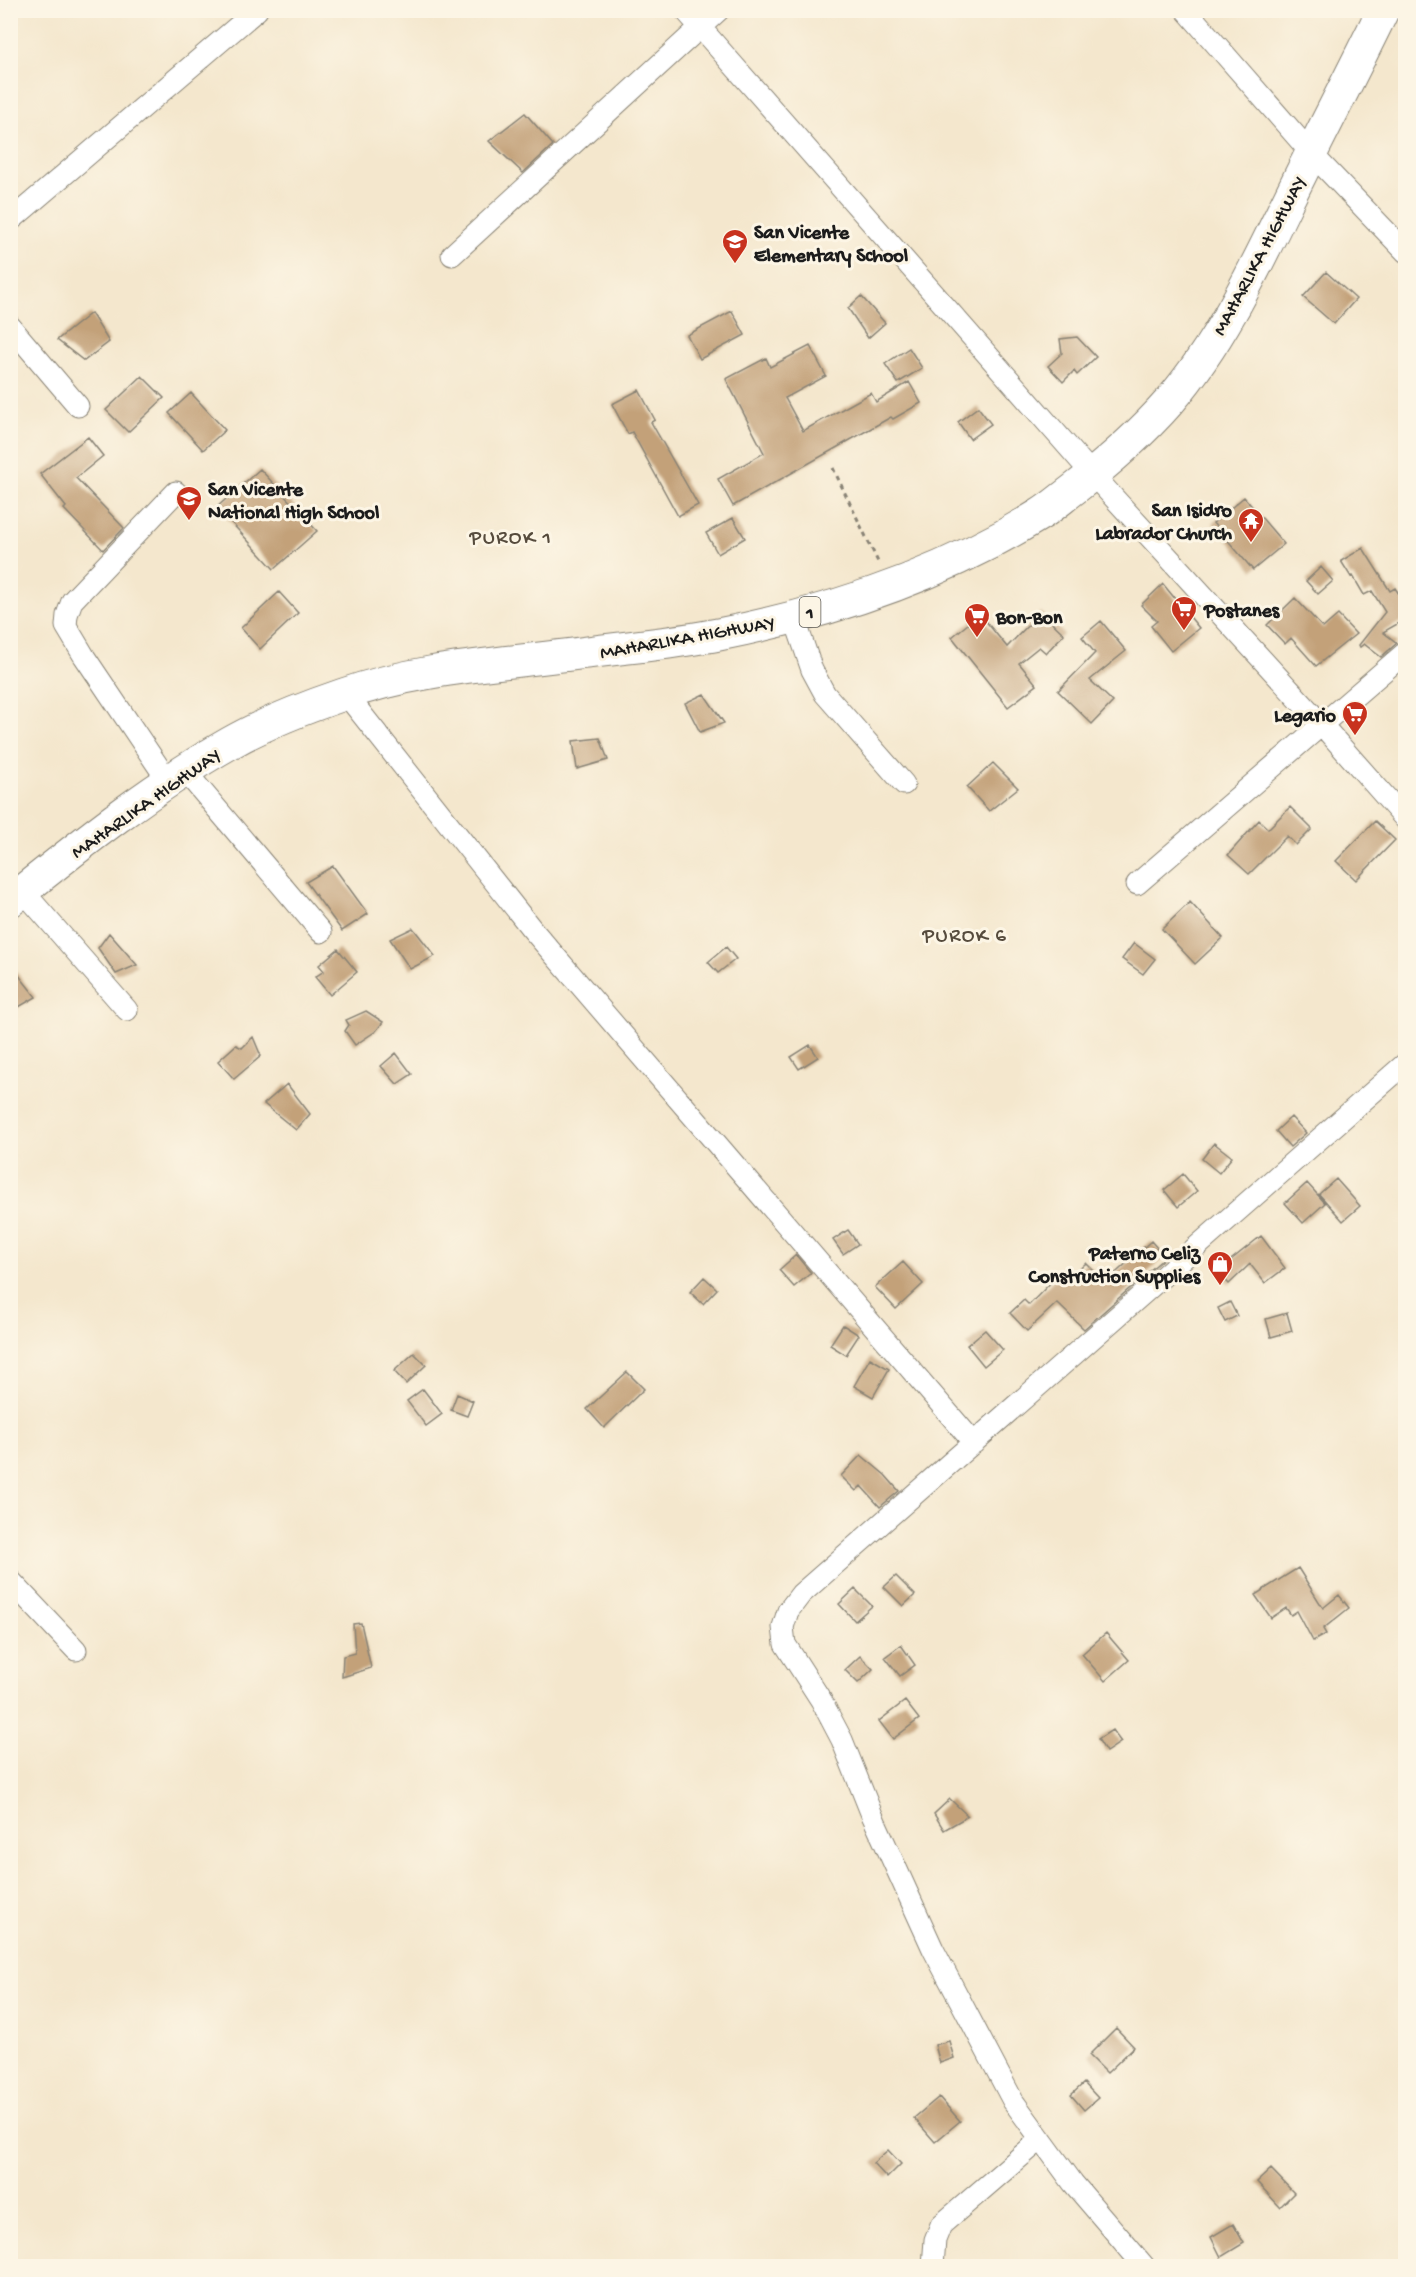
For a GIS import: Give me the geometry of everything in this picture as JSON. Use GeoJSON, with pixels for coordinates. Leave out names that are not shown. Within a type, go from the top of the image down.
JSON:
{"type":"FeatureCollection","features":[{"type":"Feature","properties":{"kind":"highway","name":"MAHARLIKA HIGHWAY"},"geometry":{"type":"LineString","coordinates":[[17,896],[133,805],[232,741],[345,693],[401,678],[464,666],[565,656],[720,634],[794,617],[936,568],[991,543],[1043,513],[1093,475],[1135,438],[1173,398],[1209,348],[1248,281],[1383,10]]}},
{"type":"Feature","properties":{"kind":"street"},"geometry":{"type":"LineString","coordinates":[[10,221],[257,10]]}},
{"type":"Feature","properties":{"kind":"street"},"geometry":{"type":"LineString","coordinates":[[685,10],[1093,475],[1322,724],[1406,820]]}},
{"type":"Feature","properties":{"kind":"street"},"geometry":{"type":"LineString","coordinates":[[452,255],[719,10]]}},
{"type":"Feature","properties":{"kind":"street"},"geometry":{"type":"LineString","coordinates":[[1186,10],[1311,153],[1405,249]]}},
{"type":"Feature","properties":{"kind":"street"},"geometry":{"type":"LineString","coordinates":[[10,326],[78,406]]}},
{"type":"Feature","properties":{"kind":"street"},"geometry":{"type":"LineString","coordinates":[[176,492],[72,601],[66,626],[84,656],[177,776],[321,932]]}},
{"type":"Feature","properties":{"kind":"street"},"geometry":{"type":"LineString","coordinates":[[794,617],[812,669],[825,694],[904,784]]}},
{"type":"Feature","properties":{"kind":"street"},"geometry":{"type":"LineString","coordinates":[[1137,884],[1406,652]]}},
{"type":"Feature","properties":{"kind":"street"},"geometry":{"type":"LineString","coordinates":[[345,693],[531,928],[974,1443]]}},
{"type":"Feature","properties":{"kind":"street"},"geometry":{"type":"LineString","coordinates":[[17,896],[128,1010]]}},
{"type":"Feature","properties":{"kind":"street"},"geometry":{"type":"LineString","coordinates":[[1144,2266],[1073,2183],[1013,2101],[933,1949],[872,1815],[842,1740],[821,1700],[785,1644],[783,1627],[788,1611],[801,1594],[1406,1063]]}},
{"type":"Feature","properties":{"kind":"street"},"geometry":{"type":"LineString","coordinates":[[10,1580],[76,1650]]}},
{"type":"Feature","properties":{"kind":"street"},"geometry":{"type":"LineString","coordinates":[[933,2266],[935,2240],[941,2225],[1041,2139]]}},
{"type":"Feature","properties":{"kind":"path"},"geometry":{"type":"LineString","coordinates":[[833,468],[879,564]]}},
{"type":"Feature","properties":{"kind":"building"},"geometry":{"type":"Polygon","coordinates":[[[525,113],[553,145],[523,173],[489,141],[525,113]]]}},
{"type":"Feature","properties":{"kind":"building"},"geometry":{"type":"Polygon","coordinates":[[[1326,272],[1356,299],[1334,324],[1303,297],[1326,272]]]}},
{"type":"Feature","properties":{"kind":"building"},"geometry":{"type":"Polygon","coordinates":[[[861,296],[885,323],[868,338],[848,308],[861,296]]]}},
{"type":"Feature","properties":{"kind":"building"},"geometry":{"type":"Polygon","coordinates":[[[732,311],[745,335],[700,359],[687,335],[732,311]]]}},
{"type":"Feature","properties":{"kind":"building"},"geometry":{"type":"Polygon","coordinates":[[[91,313],[109,342],[84,361],[57,340],[91,313]]]}},
{"type":"Feature","properties":{"kind":"building"},"geometry":{"type":"Polygon","coordinates":[[[1077,337],[1096,357],[1077,375],[1074,371],[1063,382],[1048,366],[1062,353],[1060,339],[1077,337]]]}},
{"type":"Feature","properties":{"kind":"building"},"geometry":{"type":"Polygon","coordinates":[[[810,346],[826,376],[785,398],[803,431],[871,393],[876,402],[909,382],[921,403],[893,419],[891,417],[733,506],[718,479],[764,453],[726,379],[766,358],[770,367],[810,346]]]}},
{"type":"Feature","properties":{"kind":"building"},"geometry":{"type":"Polygon","coordinates":[[[909,348],[922,368],[898,383],[885,364],[909,348]]]}},
{"type":"Feature","properties":{"kind":"building"},"geometry":{"type":"Polygon","coordinates":[[[142,376],[164,398],[128,432],[106,410],[142,376]]]}},
{"type":"Feature","properties":{"kind":"building"},"geometry":{"type":"Polygon","coordinates":[[[639,390],[655,420],[651,422],[698,505],[678,516],[632,432],[628,434],[612,404],[639,390]]]}},
{"type":"Feature","properties":{"kind":"building"},"geometry":{"type":"Polygon","coordinates":[[[191,393],[225,430],[203,450],[169,413],[191,393]]]}},
{"type":"Feature","properties":{"kind":"building"},"geometry":{"type":"Polygon","coordinates":[[[978,407],[991,424],[970,439],[958,422],[978,407]]]}},
{"type":"Feature","properties":{"kind":"building"},"geometry":{"type":"Polygon","coordinates":[[[88,437],[103,456],[76,478],[124,528],[103,550],[64,509],[66,507],[40,474],[88,437]]]}},
{"type":"Feature","properties":{"kind":"building"},"geometry":{"type":"Polygon","coordinates":[[[260,469],[317,531],[274,569],[217,507],[260,469]]]}},
{"type":"Feature","properties":{"kind":"building"},"geometry":{"type":"Polygon","coordinates":[[[1244,497],[1284,544],[1253,570],[1213,523],[1244,497]]]}},
{"type":"Feature","properties":{"kind":"building"},"geometry":{"type":"Polygon","coordinates":[[[733,518],[745,538],[718,554],[706,533],[733,518]]]}},
{"type":"Feature","properties":{"kind":"building"},"geometry":{"type":"Polygon","coordinates":[[[1363,548],[1390,591],[1395,588],[1406,604],[1406,619],[1383,632],[1397,643],[1381,657],[1364,644],[1360,647],[1359,645],[1385,612],[1372,591],[1364,595],[1341,561],[1363,548]]]}},
{"type":"Feature","properties":{"kind":"building"},"geometry":{"type":"Polygon","coordinates":[[[1321,567],[1333,581],[1318,594],[1306,581],[1321,567]]]}},
{"type":"Feature","properties":{"kind":"building"},"geometry":{"type":"Polygon","coordinates":[[[1163,584],[1199,628],[1171,651],[1151,626],[1157,621],[1141,605],[1163,584]]]}},
{"type":"Feature","properties":{"kind":"building"},"geometry":{"type":"Polygon","coordinates":[[[279,592],[298,613],[260,649],[241,628],[279,592]]]}},
{"type":"Feature","properties":{"kind":"building"},"geometry":{"type":"Polygon","coordinates":[[[1295,598],[1323,628],[1338,615],[1356,634],[1316,666],[1291,638],[1285,644],[1267,625],[1295,598]]]}},
{"type":"Feature","properties":{"kind":"building"},"geometry":{"type":"Polygon","coordinates":[[[1041,612],[1064,634],[1046,653],[1039,647],[1019,663],[1037,685],[1008,707],[952,637],[980,614],[1007,647],[1041,612]]]}},
{"type":"Feature","properties":{"kind":"building"},"geometry":{"type":"Polygon","coordinates":[[[1101,621],[1126,651],[1090,680],[1113,702],[1092,724],[1058,691],[1095,653],[1082,637],[1101,621]]]}},
{"type":"Feature","properties":{"kind":"building"},"geometry":{"type":"Polygon","coordinates":[[[704,694],[724,723],[700,732],[685,703],[704,694]]]}},
{"type":"Feature","properties":{"kind":"building"},"geometry":{"type":"Polygon","coordinates":[[[600,738],[608,760],[577,769],[573,741],[600,738]]]}},
{"type":"Feature","properties":{"kind":"building"},"geometry":{"type":"Polygon","coordinates":[[[993,763],[1018,788],[989,811],[967,787],[993,763]]]}},
{"type":"Feature","properties":{"kind":"building"},"geometry":{"type":"Polygon","coordinates":[[[1290,807],[1312,829],[1296,845],[1287,836],[1249,874],[1228,855],[1259,820],[1268,829],[1290,807]]]}},
{"type":"Feature","properties":{"kind":"building"},"geometry":{"type":"Polygon","coordinates":[[[1375,821],[1395,840],[1356,880],[1336,861],[1375,821]]]}},
{"type":"Feature","properties":{"kind":"building"},"geometry":{"type":"Polygon","coordinates":[[[333,866],[368,914],[342,931],[306,882],[333,866]]]}},
{"type":"Feature","properties":{"kind":"building"},"geometry":{"type":"Polygon","coordinates":[[[1190,902],[1223,938],[1195,964],[1162,929],[1190,902]]]}},
{"type":"Feature","properties":{"kind":"building"},"geometry":{"type":"Polygon","coordinates":[[[413,928],[435,956],[410,969],[390,939],[413,928]]]}},
{"type":"Feature","properties":{"kind":"building"},"geometry":{"type":"Polygon","coordinates":[[[109,933],[137,965],[116,974],[98,948],[109,933]]]}},
{"type":"Feature","properties":{"kind":"building"},"geometry":{"type":"Polygon","coordinates":[[[1134,943],[1155,959],[1143,974],[1122,959],[1134,943]]]}},
{"type":"Feature","properties":{"kind":"building"},"geometry":{"type":"Polygon","coordinates":[[[726,947],[736,959],[718,973],[708,962],[726,947]]]}},
{"type":"Feature","properties":{"kind":"building"},"geometry":{"type":"Polygon","coordinates":[[[338,949],[357,972],[330,995],[315,977],[324,971],[319,965],[338,949]]]}},
{"type":"Feature","properties":{"kind":"building"},"geometry":{"type":"Polygon","coordinates":[[[10,964],[36,997],[10,1012],[10,964]]]}},
{"type":"Feature","properties":{"kind":"building"},"geometry":{"type":"Polygon","coordinates":[[[366,1011],[383,1022],[376,1031],[355,1045],[345,1031],[349,1025],[346,1020],[366,1011]]]}},
{"type":"Feature","properties":{"kind":"building"},"geometry":{"type":"Polygon","coordinates":[[[253,1037],[261,1056],[234,1079],[218,1061],[236,1045],[242,1048],[253,1037]]]}},
{"type":"Feature","properties":{"kind":"building"},"geometry":{"type":"Polygon","coordinates":[[[810,1045],[818,1057],[799,1069],[791,1057],[810,1045]]]}},
{"type":"Feature","properties":{"kind":"building"},"geometry":{"type":"Polygon","coordinates":[[[396,1053],[412,1074],[397,1084],[381,1066],[396,1053]]]}},
{"type":"Feature","properties":{"kind":"building"},"geometry":{"type":"Polygon","coordinates":[[[287,1084],[310,1114],[296,1130],[264,1104],[287,1084]]]}},
{"type":"Feature","properties":{"kind":"building"},"geometry":{"type":"Polygon","coordinates":[[[1291,1117],[1306,1133],[1290,1147],[1276,1131],[1291,1117]]]}},
{"type":"Feature","properties":{"kind":"building"},"geometry":{"type":"Polygon","coordinates":[[[1214,1143],[1232,1157],[1219,1173],[1202,1159],[1214,1143]]]}},
{"type":"Feature","properties":{"kind":"building"},"geometry":{"type":"Polygon","coordinates":[[[1183,1174],[1197,1191],[1178,1207],[1164,1190],[1183,1174]]]}},
{"type":"Feature","properties":{"kind":"building"},"geometry":{"type":"Polygon","coordinates":[[[1336,1179],[1360,1206],[1343,1221],[1319,1194],[1336,1179]]]}},
{"type":"Feature","properties":{"kind":"building"},"geometry":{"type":"Polygon","coordinates":[[[1307,1183],[1325,1203],[1303,1223],[1285,1203],[1307,1183]]]}},
{"type":"Feature","properties":{"kind":"building"},"geometry":{"type":"Polygon","coordinates":[[[848,1230],[858,1244],[843,1254],[833,1240],[848,1230]]]}},
{"type":"Feature","properties":{"kind":"building"},"geometry":{"type":"Polygon","coordinates":[[[1261,1236],[1285,1268],[1265,1283],[1250,1264],[1229,1284],[1217,1271],[1261,1236]]]}},
{"type":"Feature","properties":{"kind":"building"},"geometry":{"type":"Polygon","coordinates":[[[1151,1241],[1165,1257],[1084,1329],[1057,1303],[1027,1331],[1010,1313],[1024,1300],[1029,1305],[1062,1271],[1069,1279],[1086,1263],[1103,1280],[1107,1276],[1109,1279],[1151,1241]]]}},
{"type":"Feature","properties":{"kind":"building"},"geometry":{"type":"Polygon","coordinates":[[[796,1255],[811,1273],[794,1287],[779,1270],[796,1255]]]}},
{"type":"Feature","properties":{"kind":"building"},"geometry":{"type":"Polygon","coordinates":[[[903,1262],[923,1284],[896,1309],[875,1287],[903,1262]]]}},
{"type":"Feature","properties":{"kind":"building"},"geometry":{"type":"Polygon","coordinates":[[[704,1277],[717,1289],[703,1304],[690,1292],[704,1277]]]}},
{"type":"Feature","properties":{"kind":"building"},"geometry":{"type":"Polygon","coordinates":[[[1230,1302],[1237,1316],[1225,1322],[1218,1308],[1230,1302]]]}},
{"type":"Feature","properties":{"kind":"building"},"geometry":{"type":"Polygon","coordinates":[[[1287,1313],[1292,1331],[1271,1337],[1266,1319],[1287,1313]]]}},
{"type":"Feature","properties":{"kind":"building"},"geometry":{"type":"Polygon","coordinates":[[[843,1325],[859,1335],[846,1355],[830,1345],[843,1325]]]}},
{"type":"Feature","properties":{"kind":"building"},"geometry":{"type":"Polygon","coordinates":[[[985,1330],[1003,1350],[984,1366],[967,1345],[985,1330]]]}},
{"type":"Feature","properties":{"kind":"building"},"geometry":{"type":"Polygon","coordinates":[[[414,1353],[426,1365],[406,1384],[394,1371],[414,1353]]]}},
{"type":"Feature","properties":{"kind":"building"},"geometry":{"type":"Polygon","coordinates":[[[870,1358],[889,1369],[873,1397],[854,1386],[870,1358]]]}},
{"type":"Feature","properties":{"kind":"building"},"geometry":{"type":"Polygon","coordinates":[[[627,1372],[644,1389],[604,1428],[587,1409],[627,1372]]]}},
{"type":"Feature","properties":{"kind":"building"},"geometry":{"type":"Polygon","coordinates":[[[423,1389],[442,1414],[426,1426],[407,1401],[423,1389]]]}},
{"type":"Feature","properties":{"kind":"building"},"geometry":{"type":"Polygon","coordinates":[[[457,1394],[473,1401],[467,1416],[451,1410],[457,1394]]]}},
{"type":"Feature","properties":{"kind":"building"},"geometry":{"type":"Polygon","coordinates":[[[861,1455],[885,1475],[899,1491],[880,1507],[861,1486],[856,1491],[841,1476],[861,1455]]]}},
{"type":"Feature","properties":{"kind":"building"},"geometry":{"type":"Polygon","coordinates":[[[1298,1568],[1323,1608],[1339,1595],[1349,1608],[1323,1629],[1326,1634],[1313,1641],[1297,1611],[1291,1615],[1286,1608],[1271,1618],[1255,1595],[1298,1568]]]}},
{"type":"Feature","properties":{"kind":"building"},"geometry":{"type":"Polygon","coordinates":[[[896,1576],[915,1595],[903,1606],[884,1587],[896,1576]]]}},
{"type":"Feature","properties":{"kind":"building"},"geometry":{"type":"Polygon","coordinates":[[[855,1589],[872,1606],[855,1621],[839,1604],[855,1589]]]}},
{"type":"Feature","properties":{"kind":"building"},"geometry":{"type":"Polygon","coordinates":[[[361,1623],[371,1668],[342,1677],[343,1656],[355,1653],[353,1624],[361,1623]]]}},
{"type":"Feature","properties":{"kind":"building"},"geometry":{"type":"Polygon","coordinates":[[[1106,1633],[1129,1660],[1105,1681],[1082,1654],[1106,1633]]]}},
{"type":"Feature","properties":{"kind":"building"},"geometry":{"type":"Polygon","coordinates":[[[901,1645],[915,1665],[900,1676],[885,1657],[901,1645]]]}},
{"type":"Feature","properties":{"kind":"building"},"geometry":{"type":"Polygon","coordinates":[[[860,1656],[873,1669],[858,1683],[845,1670],[860,1656]]]}},
{"type":"Feature","properties":{"kind":"building"},"geometry":{"type":"Polygon","coordinates":[[[905,1701],[919,1719],[893,1739],[879,1721],[905,1701]]]}},
{"type":"Feature","properties":{"kind":"building"},"geometry":{"type":"Polygon","coordinates":[[[1112,1730],[1121,1742],[1106,1752],[1098,1739],[1112,1730]]]}},
{"type":"Feature","properties":{"kind":"building"},"geometry":{"type":"Polygon","coordinates":[[[950,1799],[968,1816],[944,1830],[934,1814],[950,1799]]]}},
{"type":"Feature","properties":{"kind":"building"},"geometry":{"type":"Polygon","coordinates":[[[1116,2028],[1134,2047],[1107,2073],[1089,2055],[1116,2028]]]}},
{"type":"Feature","properties":{"kind":"building"},"geometry":{"type":"Polygon","coordinates":[[[949,2041],[954,2058],[940,2063],[935,2045],[949,2041]]]}},
{"type":"Feature","properties":{"kind":"building"},"geometry":{"type":"Polygon","coordinates":[[[1084,2083],[1098,2098],[1084,2110],[1071,2095],[1084,2083]]]}},
{"type":"Feature","properties":{"kind":"building"},"geometry":{"type":"Polygon","coordinates":[[[939,2097],[960,2121],[935,2142],[914,2118],[939,2097]]]}},
{"type":"Feature","properties":{"kind":"building"},"geometry":{"type":"Polygon","coordinates":[[[888,2150],[901,2164],[887,2178],[873,2163],[888,2150]]]}},
{"type":"Feature","properties":{"kind":"building"},"geometry":{"type":"Polygon","coordinates":[[[1271,2169],[1294,2193],[1280,2207],[1257,2182],[1271,2169]]]}},
{"type":"Feature","properties":{"kind":"building"},"geometry":{"type":"Polygon","coordinates":[[[1233,2224],[1244,2243],[1221,2257],[1211,2237],[1233,2224]]]}},
{"type":"Feature","properties":{"kind":"place","name":"San Vicente Elementary School"},"geometry":{"type":"Point","coordinates":[735,265]}},
{"type":"Feature","properties":{"kind":"place","name":"San Vicente National High School"},"geometry":{"type":"Point","coordinates":[189,522]}},
{"type":"Feature","properties":{"kind":"place","name":"San Isidro Labrador Church"},"geometry":{"type":"Point","coordinates":[1251,544]}},
{"type":"Feature","properties":{"kind":"place","name":"Postanes"},"geometry":{"type":"Point","coordinates":[1184,632]}},
{"type":"Feature","properties":{"kind":"place","name":"Bon-Bon"},"geometry":{"type":"Point","coordinates":[977,639]}},
{"type":"Feature","properties":{"kind":"place","name":"Legario"},"geometry":{"type":"Point","coordinates":[1355,737]}},
{"type":"Feature","properties":{"kind":"place","name":"Paterno Celiz Construction Supplies"},"geometry":{"type":"Point","coordinates":[1220,1287]}},
{"type":"Feature","properties":{"kind":"district","name":"PUROK 1"},"geometry":{"type":"Point","coordinates":[511,536]}},
{"type":"Feature","properties":{"kind":"district","name":"PUROK 6"},"geometry":{"type":"Point","coordinates":[965,934]}}]}
